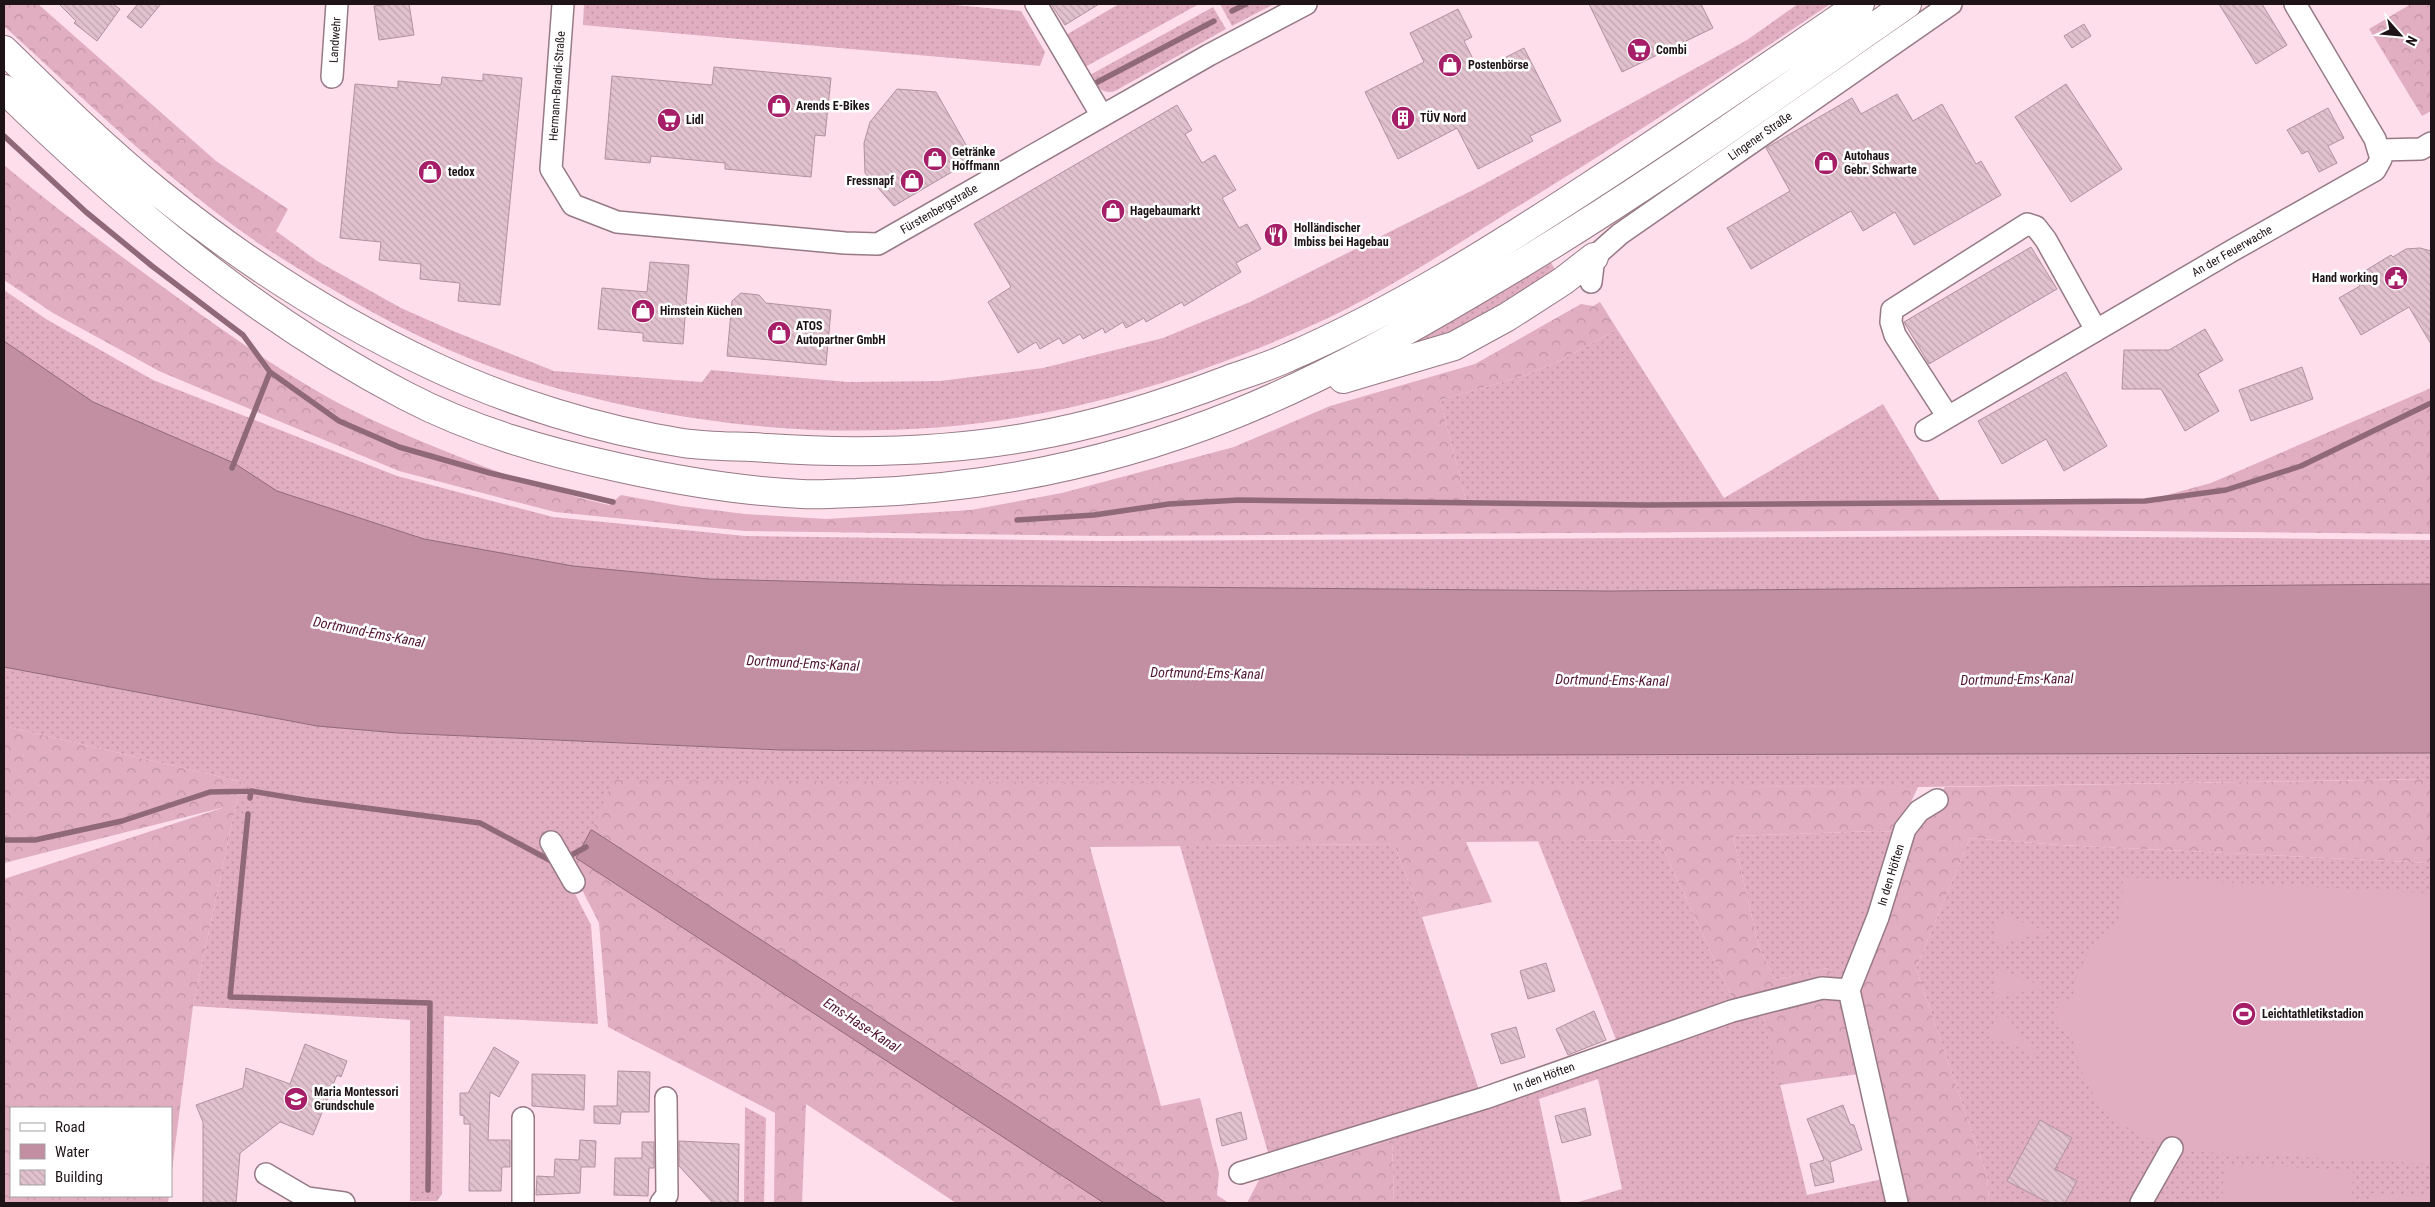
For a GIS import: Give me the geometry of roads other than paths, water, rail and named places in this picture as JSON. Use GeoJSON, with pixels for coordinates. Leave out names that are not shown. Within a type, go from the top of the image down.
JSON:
{"type":"FeatureCollection","features":[{"type":"Feature","properties":{"kind":"highway"},"geometry":{"type":"LineString","coordinates":[[4,50],[58,102],[158,192],[243,256],[355,325],[435,367],[505,396],[596,424],[684,443],[810,451],[870,451],[926,449],[1027,437],[1105,420],[1181,398],[1288,358],[1399,304],[1532,224],[1701,114],[1860,4]]}},
{"type":"Feature","properties":{"kind":"highway"},"geometry":{"type":"LineString","coordinates":[[4,89],[141,213],[286,326],[411,399],[495,434],[576,458],[680,480],[804,494],[917,491],[1031,474],[1149,444],[1238,413],[1304,384],[1392,340],[1536,256],[1705,146],[1907,4]]}},
{"type":"Feature","properties":{"kind":"highway"},"geometry":{"type":"LineString","coordinates":[[1149,444],[1214,435],[1349,377],[1454,346],[1507,317],[1564,281],[1592,270]]}},
{"type":"Feature","properties":{"kind":"street","name":"Landwehr"},"geometry":{"type":"LineString","coordinates":[[332,77],[337,4]]}},
{"type":"Feature","properties":{"kind":"street","name":"Hermann-Brandi-Straße"},"geometry":{"type":"LineString","coordinates":[[551,169],[564,4]]}},
{"type":"Feature","properties":{"kind":"street"},"geometry":{"type":"LineString","coordinates":[[1036,4],[1102,116]]}},
{"type":"Feature","properties":{"kind":"street","name":"Fürstenbergstraße"},"geometry":{"type":"LineString","coordinates":[[551,169],[573,205],[617,222],[838,243],[878,244],[1224,46],[1306,4]]}},
{"type":"Feature","properties":{"kind":"street","name":"Lingener Straße"},"geometry":{"type":"LineString","coordinates":[[1592,270],[1620,234],[1951,4]]}},
{"type":"Feature","properties":{"kind":"street"},"geometry":{"type":"LineString","coordinates":[[2295,4],[2380,150],[2428,151]]}},
{"type":"Feature","properties":{"kind":"street","name":"An der Feuerwache"},"geometry":{"type":"LineString","coordinates":[[1926,430],[2375,170],[2381,159],[2380,150]]}},
{"type":"Feature","properties":{"kind":"street"},"geometry":{"type":"LineString","coordinates":[[1948,417],[1895,334],[1891,322],[1892,310],[2027,224],[2036,227],[2046,240],[2096,330]]}},
{"type":"Feature","properties":{"kind":"street","name":"In den Höften"},"geometry":{"type":"LineString","coordinates":[[1240,1173],[1485,1098],[1732,1011],[1822,988],[1849,990],[1878,917],[1905,829],[1919,811],[1936,800]]}},
{"type":"Feature","properties":{"kind":"street"},"geometry":{"type":"LineString","coordinates":[[551,842],[574,882]]}},
{"type":"Feature","properties":{"kind":"street"},"geometry":{"type":"LineString","coordinates":[[1849,990],[1898,1203]]}},
{"type":"Feature","properties":{"kind":"street"},"geometry":{"type":"LineString","coordinates":[[661,1203],[667,1195],[666,1098]]}},
{"type":"Feature","properties":{"kind":"street"},"geometry":{"type":"LineString","coordinates":[[523,1118],[523,1203]]}},
{"type":"Feature","properties":{"kind":"street"},"geometry":{"type":"LineString","coordinates":[[2141,1203],[2172,1148]]}},
{"type":"Feature","properties":{"kind":"street"},"geometry":{"type":"LineString","coordinates":[[266,1174],[307,1198],[344,1203]]}},
{"type":"Feature","properties":{"kind":"water","name":"Dortmund-Ems-Kanal"},"geometry":{"type":"Polygon","coordinates":[[[4,341],[93,402],[234,463],[277,491],[424,539],[573,566],[709,579],[940,585],[1611,591],[2431,584],[2431,753],[1484,755],[780,750],[398,733],[317,726],[4,667],[4,341]]]}},
{"type":"Feature","properties":{"kind":"water","name":"Ems-Hase-Kanal"},"geometry":{"type":"Polygon","coordinates":[[[591,830],[1166,1203],[1104,1203],[576,858],[591,830]]]}},
{"type":"Feature","properties":{"kind":"waterway"},"geometry":{"type":"LineString","coordinates":[[1232,11],[1246,4]]}},
{"type":"Feature","properties":{"kind":"waterway"},"geometry":{"type":"LineString","coordinates":[[1088,87],[1214,21]]}},
{"type":"Feature","properties":{"kind":"waterway"},"geometry":{"type":"LineString","coordinates":[[4,136],[86,212],[152,266],[243,335],[270,372],[339,421],[399,447],[490,473],[613,502]]}},
{"type":"Feature","properties":{"kind":"waterway"},"geometry":{"type":"LineString","coordinates":[[232,468],[270,372]]}},
{"type":"Feature","properties":{"kind":"waterway"},"geometry":{"type":"LineString","coordinates":[[1017,520],[1094,515],[1169,504],[1239,500],[1646,505],[2145,501],[2226,490],[2301,466],[2431,403]]}},
{"type":"Feature","properties":{"kind":"waterway"},"geometry":{"type":"LineString","coordinates":[[250,798],[251,791]]}},
{"type":"Feature","properties":{"kind":"waterway"},"geometry":{"type":"LineString","coordinates":[[4,840],[35,840],[122,821],[210,792],[251,791],[480,823],[555,863]]}},
{"type":"Feature","properties":{"kind":"waterway"},"geometry":{"type":"LineString","coordinates":[[248,814],[230,997],[430,1003],[428,1190]]}},
{"type":"Feature","properties":{"kind":"waterway"},"geometry":{"type":"LineString","coordinates":[[566,858],[586,847]]}},
{"type":"Feature","properties":{"kind":"place","name":"Combi"},"geometry":{"type":"Point","coordinates":[1639,50]}},
{"type":"Feature","properties":{"kind":"place","name":"Postenbörse"},"geometry":{"type":"Point","coordinates":[1450,65]}},
{"type":"Feature","properties":{"kind":"place","name":"Arends E-Bikes"},"geometry":{"type":"Point","coordinates":[779,106]}},
{"type":"Feature","properties":{"kind":"place","name":"TÜV Nord"},"geometry":{"type":"Point","coordinates":[1403,118]}},
{"type":"Feature","properties":{"kind":"place","name":"Lidl"},"geometry":{"type":"Point","coordinates":[669,120]}},
{"type":"Feature","properties":{"kind":"place","name":"Getränke Hoffmann"},"geometry":{"type":"Point","coordinates":[935,159]}},
{"type":"Feature","properties":{"kind":"place","name":"Autohaus Gebr. Schwarte"},"geometry":{"type":"Point","coordinates":[1826,163]}},
{"type":"Feature","properties":{"kind":"place","name":"tedox"},"geometry":{"type":"Point","coordinates":[430,172]}},
{"type":"Feature","properties":{"kind":"place","name":"Fressnapf"},"geometry":{"type":"Point","coordinates":[912,181]}},
{"type":"Feature","properties":{"kind":"place","name":"Hagebaumarkt"},"geometry":{"type":"Point","coordinates":[1113,211]}},
{"type":"Feature","properties":{"kind":"place","name":"Holländischer Imbiss bei Hagebau"},"geometry":{"type":"Point","coordinates":[1276,235]}},
{"type":"Feature","properties":{"kind":"place","name":"Hand working"},"geometry":{"type":"Point","coordinates":[2396,278]}},
{"type":"Feature","properties":{"kind":"place","name":"Hirnstein Küchen"},"geometry":{"type":"Point","coordinates":[643,311]}},
{"type":"Feature","properties":{"kind":"place","name":"ATOS Autopartner GmbH"},"geometry":{"type":"Point","coordinates":[779,333]}},
{"type":"Feature","properties":{"kind":"place","name":"Leichtathletikstadion"},"geometry":{"type":"Point","coordinates":[2244,1014]}},
{"type":"Feature","properties":{"kind":"place","name":"Maria Montessori Grundschule"},"geometry":{"type":"Point","coordinates":[296,1099]}}]}
